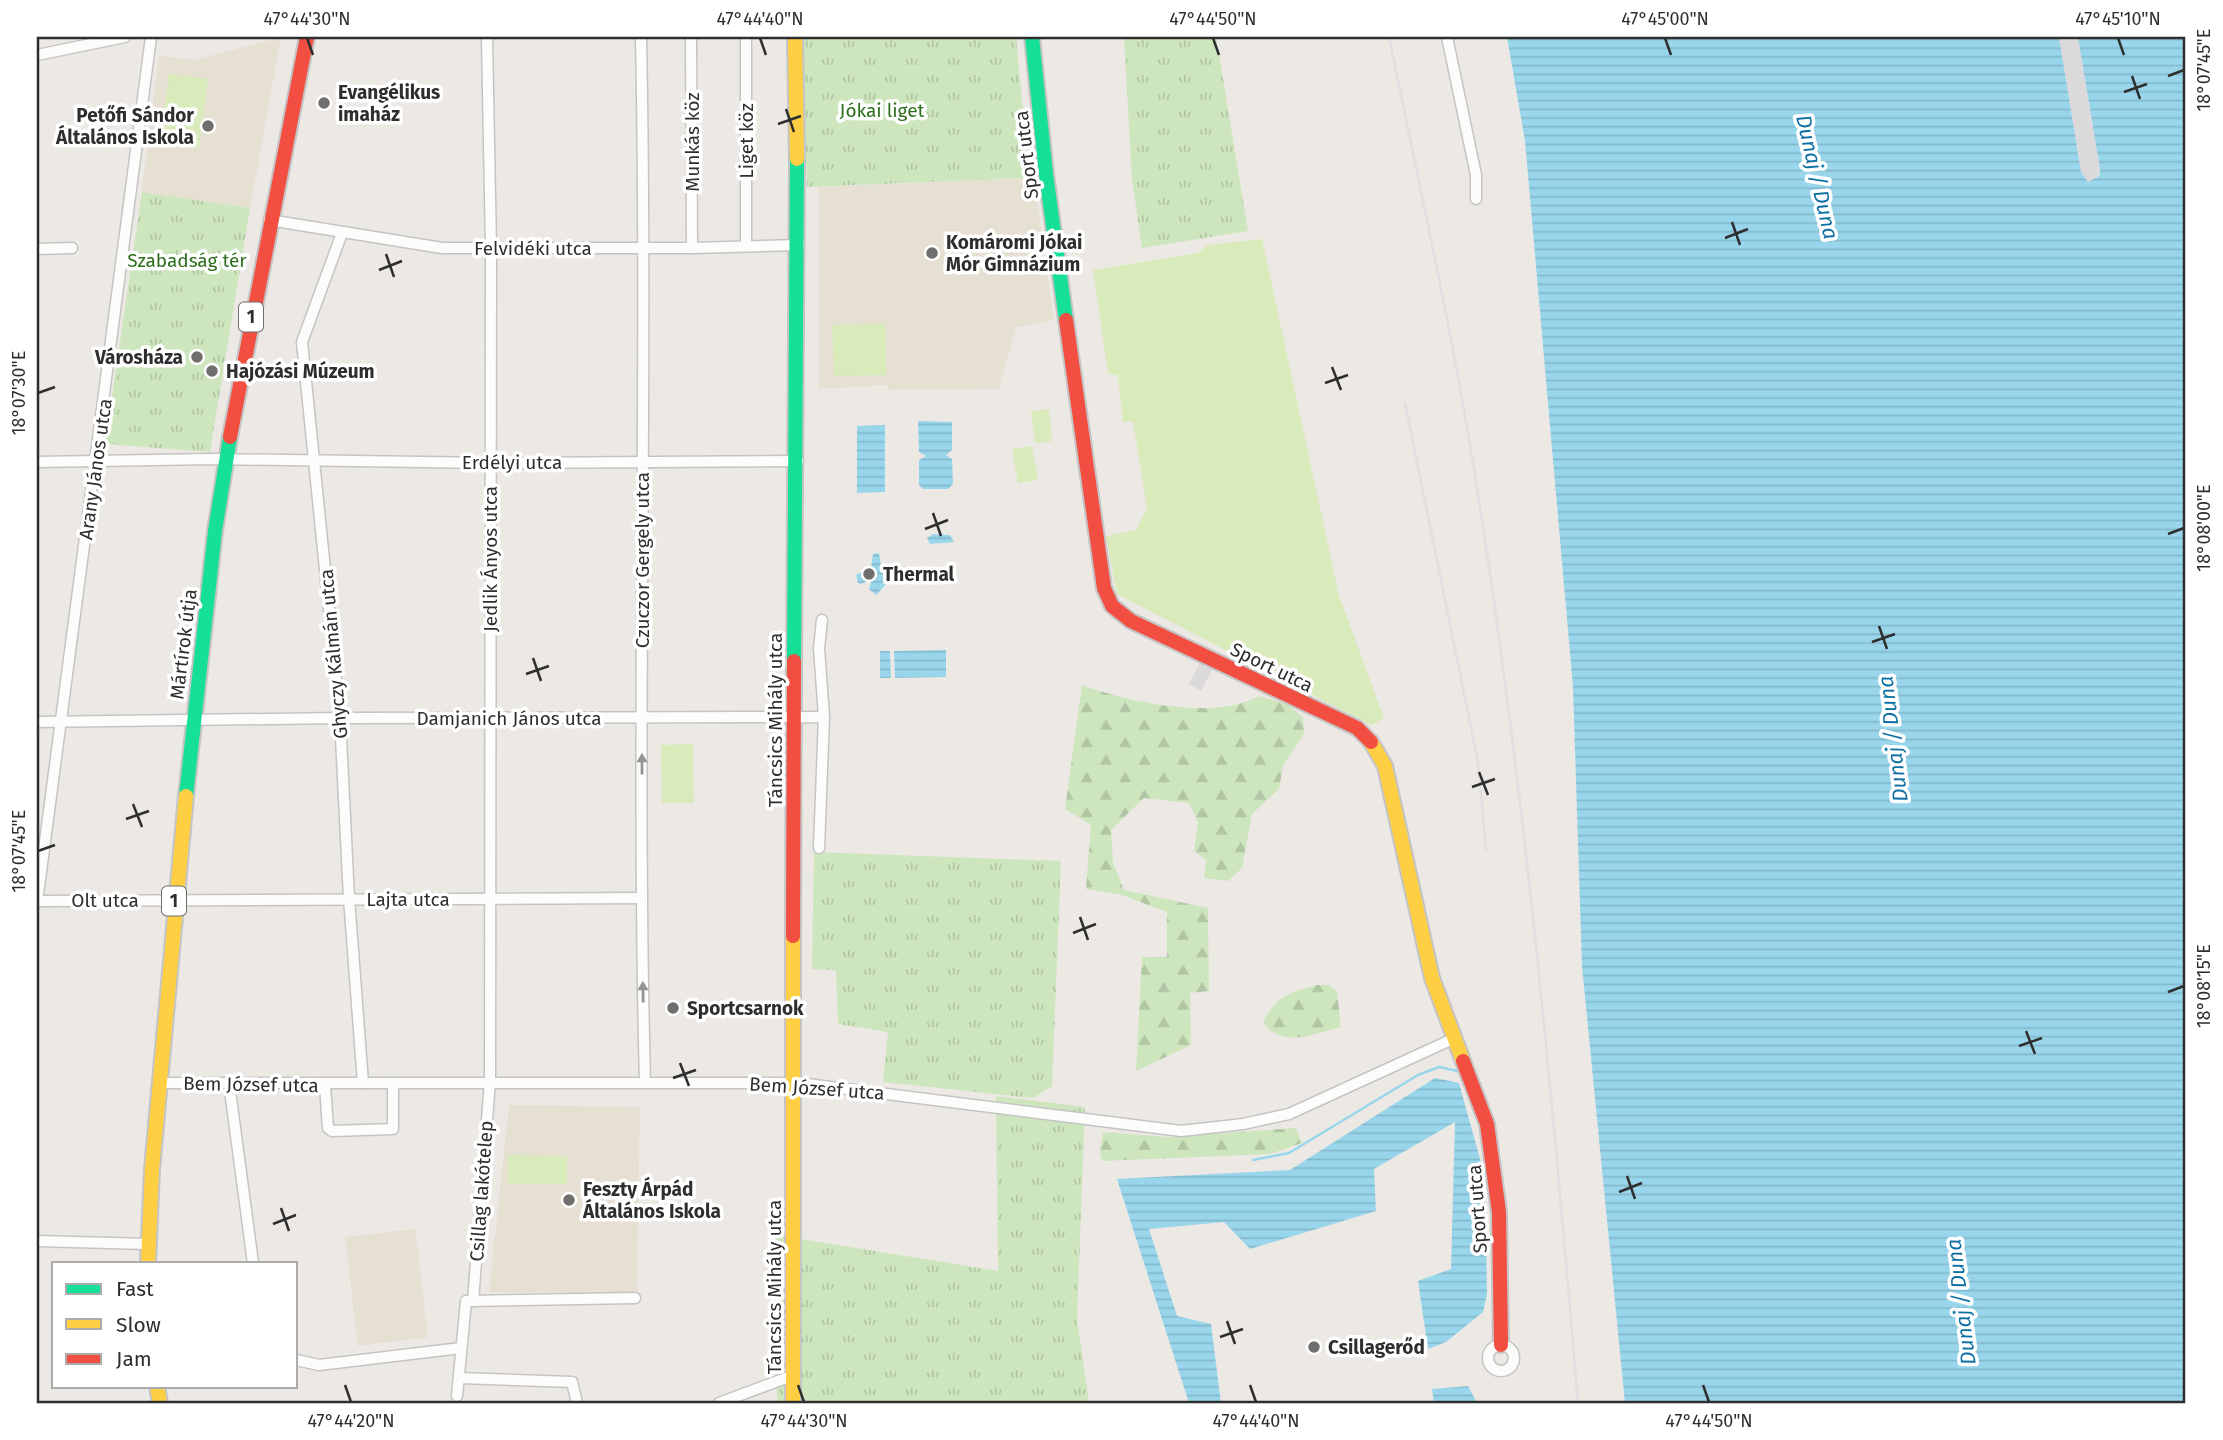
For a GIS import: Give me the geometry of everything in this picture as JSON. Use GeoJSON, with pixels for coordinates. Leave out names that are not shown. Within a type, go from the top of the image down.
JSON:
{"type":"FeatureCollection","features":[{"type":"Feature","properties":{"kind":"street"},"geometry":{"type":"LineString","coordinates":[[37,55],[125,37]]}},
{"type":"Feature","properties":{"kind":"street","name":"Arany János utca"},"geometry":{"type":"LineString","coordinates":[[37,901],[151,37]]}},
{"type":"Feature","properties":{"kind":"street","name":"Mártírok útja"},"geometry":{"type":"LineString","coordinates":[[148,1262],[174,900],[225,459],[269,220],[307,37]]}},
{"type":"Feature","properties":{"kind":"street","name":"Jedlik Ányos utca"},"geometry":{"type":"LineString","coordinates":[[487,37],[491,249],[490,1081]]}},
{"type":"Feature","properties":{"kind":"street","name":"Czuczor Gergely utca"},"geometry":{"type":"LineString","coordinates":[[641,37],[645,247],[641,717],[645,1083]]}},
{"type":"Feature","properties":{"kind":"street","name":"Munkás köz"},"geometry":{"type":"LineString","coordinates":[[691,37],[692,248]]}},
{"type":"Feature","properties":{"kind":"street","name":"Liget köz"},"geometry":{"type":"LineString","coordinates":[[746,37],[746,246]]}},
{"type":"Feature","properties":{"kind":"street","name":"Táncsics Mihály utca"},"geometry":{"type":"LineString","coordinates":[[793,1403],[794,717],[799,245],[794,37]]}},
{"type":"Feature","properties":{"kind":"street","name":"Sport utca"},"geometry":{"type":"LineString","coordinates":[[1032,37],[1046,174],[1108,598],[1131,621],[1357,728],[1376,748],[1392,792],[1432,978],[1487,1124],[1498,1184],[1501,1345]]}},
{"type":"Feature","properties":{"kind":"street"},"geometry":{"type":"LineString","coordinates":[[1447,37],[1476,175],[1476,199]]}},
{"type":"Feature","properties":{"kind":"street","name":"Felvidéki utca"},"geometry":{"type":"LineString","coordinates":[[269,220],[412,245],[491,249],[799,245]]}},
{"type":"Feature","properties":{"kind":"street","name":"Ghyczy Kálmán utca"},"geometry":{"type":"LineString","coordinates":[[342,233],[302,342],[340,718],[349,898],[363,1083]]}},
{"type":"Feature","properties":{"kind":"street"},"geometry":{"type":"LineString","coordinates":[[37,248],[72,248]]}},
{"type":"Feature","properties":{"kind":"street","name":"Erdélyi utca"},"geometry":{"type":"LineString","coordinates":[[37,462],[225,459],[490,463],[798,461]]}},
{"type":"Feature","properties":{"kind":"street"},"geometry":{"type":"LineString","coordinates":[[819,848],[824,717],[820,648],[822,620]]}},
{"type":"Feature","properties":{"kind":"street","name":"Damjanich János utca"},"geometry":{"type":"LineString","coordinates":[[37,722],[824,717]]}},
{"type":"Feature","properties":{"kind":"street","name":"Lajta utca"},"geometry":{"type":"LineString","coordinates":[[174,900],[642,898]]}},
{"type":"Feature","properties":{"kind":"street","name":"Olt utca"},"geometry":{"type":"LineString","coordinates":[[37,901],[174,900]]}},
{"type":"Feature","properties":{"kind":"street","name":"Bem József utca"},"geometry":{"type":"LineString","coordinates":[[159,1083],[793,1083],[1140,1127],[1198,1130],[1273,1118],[1303,1109],[1455,1038]]}},
{"type":"Feature","properties":{"kind":"street","name":"Csillag lakótelep"},"geometry":{"type":"LineString","coordinates":[[457,1396],[466,1301],[472,1301],[490,1081]]}},
{"type":"Feature","properties":{"kind":"street"},"geometry":{"type":"LineString","coordinates":[[229,1083],[253,1262]]}},
{"type":"Feature","properties":{"kind":"street"},"geometry":{"type":"LineString","coordinates":[[326,1085],[328,1128],[332,1131],[393,1129],[393,1083]]}},
{"type":"Feature","properties":{"kind":"street"},"geometry":{"type":"LineString","coordinates":[[37,1241],[148,1244]]}},
{"type":"Feature","properties":{"kind":"street"},"geometry":{"type":"LineString","coordinates":[[472,1301],[635,1298]]}},
{"type":"Feature","properties":{"kind":"street"},"geometry":{"type":"LineString","coordinates":[[298,1360],[320,1366],[461,1348]]}},
{"type":"Feature","properties":{"kind":"street"},"geometry":{"type":"LineString","coordinates":[[719,1403],[793,1375]]}},
{"type":"Feature","properties":{"kind":"street"},"geometry":{"type":"LineString","coordinates":[[459,1378],[572,1382],[577,1403]]}},
{"type":"Feature","properties":{"kind":"shaded area","name":"Petőfi Sándor Általános Iskola"},"geometry":{"type":"Polygon","coordinates":[[[281,37],[250,208],[142,192],[159,56],[195,60],[281,37]]]}},
{"type":"Feature","properties":{"kind":"shaded area"},"geometry":{"type":"Polygon","coordinates":[[[2059,37],[2078,37],[2100,169],[2095,181],[2088,182],[2081,172],[2059,37]]]}},
{"type":"Feature","properties":{"kind":"shaded area","name":"Komáromi Jókai Mór Gimnázium"},"geometry":{"type":"Polygon","coordinates":[[[1034,178],[1054,320],[1016,327],[999,389],[888,390],[887,385],[819,389],[819,187],[1034,178]]]}},
{"type":"Feature","properties":{"kind":"shaded area"},"geometry":{"type":"Polygon","coordinates":[[[1200,663],[1212,670],[1201,691],[1189,684],[1200,663]]]}},
{"type":"Feature","properties":{"kind":"shaded area","name":"Feszty Árpád Általános Iskola"},"geometry":{"type":"Polygon","coordinates":[[[509,1105],[640,1107],[637,1293],[489,1292],[509,1105]]]}},
{"type":"Feature","properties":{"kind":"shaded area"},"geometry":{"type":"Polygon","coordinates":[[[415,1229],[428,1337],[358,1346],[345,1237],[415,1229]]]}},
{"type":"Feature","properties":{"kind":"green space","name":"Jókai liget"},"geometry":{"type":"Polygon","coordinates":[[[802,37],[1016,37],[1029,178],[807,187],[802,37]]]}},
{"type":"Feature","properties":{"kind":"green space"},"geometry":{"type":"Polygon","coordinates":[[[1124,37],[1216,37],[1248,231],[1142,248],[1132,179],[1124,37]]]}},
{"type":"Feature","properties":{"kind":"green space"},"geometry":{"type":"Polygon","coordinates":[[[169,74],[208,79],[199,148],[160,143],[169,74]]]}},
{"type":"Feature","properties":{"kind":"green space","name":"Szabadság tér"},"geometry":{"type":"Polygon","coordinates":[[[142,192],[250,208],[210,452],[105,444],[142,192]]]}},
{"type":"Feature","properties":{"kind":"green space"},"geometry":{"type":"Polygon","coordinates":[[[1262,239],[1339,596],[1384,718],[1371,725],[1117,594],[1106,536],[1136,530],[1147,508],[1133,421],[1123,422],[1118,375],[1108,374],[1093,270],[1198,253],[1208,245],[1262,239]]]}},
{"type":"Feature","properties":{"kind":"green space"},"geometry":{"type":"Polygon","coordinates":[[[885,324],[886,375],[834,376],[832,325],[885,324]]]}},
{"type":"Feature","properties":{"kind":"green space"},"geometry":{"type":"Polygon","coordinates":[[[1049,409],[1052,441],[1035,443],[1031,411],[1049,409]]]}},
{"type":"Feature","properties":{"kind":"green space"},"geometry":{"type":"Polygon","coordinates":[[[1032,446],[1038,480],[1018,483],[1012,449],[1032,446]]]}},
{"type":"Feature","properties":{"kind":"green space"},"geometry":{"type":"Polygon","coordinates":[[[1082,685],[1146,703],[1195,708],[1219,707],[1259,696],[1289,705],[1303,718],[1304,734],[1283,766],[1279,789],[1252,814],[1242,868],[1228,881],[1204,878],[1206,860],[1194,851],[1198,822],[1189,803],[1144,798],[1111,830],[1113,863],[1124,890],[1208,908],[1209,991],[1190,993],[1191,1045],[1136,1071],[1142,957],[1167,957],[1167,912],[1122,895],[1086,889],[1091,825],[1065,809],[1082,685]]]}},
{"type":"Feature","properties":{"kind":"green space"},"geometry":{"type":"Polygon","coordinates":[[[693,744],[694,803],[662,803],[661,745],[693,744]]]}},
{"type":"Feature","properties":{"kind":"green space"},"geometry":{"type":"Polygon","coordinates":[[[814,852],[1061,861],[1052,1086],[1033,1098],[883,1082],[888,1032],[838,1024],[836,970],[812,969],[814,852]]]}},
{"type":"Feature","properties":{"kind":"green space"},"geometry":{"type":"Polygon","coordinates":[[[1317,985],[1330,985],[1337,992],[1341,1027],[1309,1036],[1289,1037],[1279,1035],[1263,1022],[1273,1006],[1285,996],[1317,985]]]}},
{"type":"Feature","properties":{"kind":"green space"},"geometry":{"type":"Polygon","coordinates":[[[996,1096],[1085,1107],[1077,1318],[1089,1403],[777,1403],[776,1235],[998,1271],[996,1096]]]}},
{"type":"Feature","properties":{"kind":"green space"},"geometry":{"type":"Polygon","coordinates":[[[1296,1128],[1302,1143],[1270,1154],[1102,1161],[1100,1152],[1103,1132],[1168,1137],[1296,1128]]]}},
{"type":"Feature","properties":{"kind":"green space"},"geometry":{"type":"Polygon","coordinates":[[[508,1155],[567,1156],[567,1184],[508,1184],[508,1155]]]}},
{"type":"Feature","properties":{"kind":"green space"},"geometry":{"type":"Polygon","coordinates":[[[468,1401],[567,1401],[569,1403],[469,1403],[468,1401]]]}},
{"type":"Feature","properties":{"kind":"water","name":"Dunaj / Duna"},"geometry":{"type":"Polygon","coordinates":[[[1507,37],[2059,37],[2081,172],[2088,182],[2099,176],[2100,169],[2078,37],[2186,37],[2186,1403],[1625,1403],[1582,966],[1573,687],[1525,141],[1507,37]]]}},
{"type":"Feature","properties":{"kind":"water"},"geometry":{"type":"Polygon","coordinates":[[[918,421],[952,422],[952,450],[946,455],[952,459],[953,484],[948,489],[923,489],[919,485],[919,460],[926,456],[919,452],[918,421]]]}},
{"type":"Feature","properties":{"kind":"water"},"geometry":{"type":"Polygon","coordinates":[[[885,425],[885,492],[857,493],[857,426],[885,425]]]}},
{"type":"Feature","properties":{"kind":"water"},"geometry":{"type":"Polygon","coordinates":[[[933,534],[950,535],[954,542],[930,544],[927,538],[933,534]]]}},
{"type":"Feature","properties":{"kind":"water","name":"Thermal"},"geometry":{"type":"Polygon","coordinates":[[[879,553],[882,571],[896,568],[904,576],[900,582],[889,581],[876,595],[869,589],[872,579],[861,584],[858,583],[856,575],[871,568],[873,554],[879,553]]]}},
{"type":"Feature","properties":{"kind":"water"},"geometry":{"type":"Polygon","coordinates":[[[946,650],[946,677],[895,678],[894,651],[946,650]]]}},
{"type":"Feature","properties":{"kind":"water"},"geometry":{"type":"Polygon","coordinates":[[[880,651],[890,651],[891,678],[880,678],[880,651]]]}},
{"type":"Feature","properties":{"kind":"water"},"geometry":{"type":"Polygon","coordinates":[[[1435,1078],[1459,1083],[1485,1177],[1487,1294],[1483,1312],[1446,1342],[1428,1349],[1418,1281],[1451,1269],[1455,1122],[1374,1169],[1376,1211],[1250,1249],[1224,1222],[1149,1229],[1177,1316],[1211,1324],[1221,1403],[1189,1403],[1117,1179],[1290,1170],[1435,1078]]]}},
{"type":"Feature","properties":{"kind":"water"},"geometry":{"type":"Polygon","coordinates":[[[1468,1386],[1477,1403],[1434,1403],[1432,1389],[1468,1386]]]}},
{"type":"Feature","properties":{"kind":"waterway"},"geometry":{"type":"LineString","coordinates":[[1253,1160],[1289,1153],[1418,1075],[1439,1067],[1462,1072]]}},
{"type":"Feature","properties":{"kind":"railway"},"geometry":{"type":"LineString","coordinates":[[1389,37],[1460,389],[1496,619],[1537,954],[1578,1403]]}},
{"type":"Feature","properties":{"kind":"railway"},"geometry":{"type":"LineString","coordinates":[[1405,403],[1478,762],[1486,851]]}},
{"type":"Feature","properties":{"kind":"traffic: fast"},"geometry":{"type":"LineString","coordinates":[[1032,37],[1046,174],[1066,320]]}},
{"type":"Feature","properties":{"kind":"traffic: fast"},"geometry":{"type":"LineString","coordinates":[[794,661],[797,159]]}},
{"type":"Feature","properties":{"kind":"traffic: fast"},"geometry":{"type":"LineString","coordinates":[[186,796],[215,531],[230,437]]}},
{"type":"Feature","properties":{"kind":"traffic: slow"},"geometry":{"type":"LineString","coordinates":[[795,37],[797,159]]}},
{"type":"Feature","properties":{"kind":"traffic: slow"},"geometry":{"type":"LineString","coordinates":[[1371,742],[1385,766],[1432,978],[1463,1061]]}},
{"type":"Feature","properties":{"kind":"traffic: slow"},"geometry":{"type":"LineString","coordinates":[[148,1262],[152,1169],[186,796]]}},
{"type":"Feature","properties":{"kind":"traffic: slow"},"geometry":{"type":"LineString","coordinates":[[793,936],[793,1403]]}},
{"type":"Feature","properties":{"kind":"traffic: slow"},"geometry":{"type":"LineString","coordinates":[[157,1388],[160,1403]]}},
{"type":"Feature","properties":{"kind":"traffic: jam"},"geometry":{"type":"LineString","coordinates":[[230,437],[307,37]]}},
{"type":"Feature","properties":{"kind":"traffic: jam"},"geometry":{"type":"LineString","coordinates":[[1066,320],[1104,588],[1112,606],[1131,621],[1357,728],[1371,742]]}},
{"type":"Feature","properties":{"kind":"traffic: jam"},"geometry":{"type":"LineString","coordinates":[[793,936],[794,661]]}},
{"type":"Feature","properties":{"kind":"traffic: jam"},"geometry":{"type":"LineString","coordinates":[[1463,1061],[1487,1124],[1499,1212],[1501,1345]]}},
{"type":"Feature","properties":{"kind":"place","name":"Evangélikus imaház"},"geometry":{"type":"Point","coordinates":[324,103]}},
{"type":"Feature","properties":{"kind":"place","name":"Petőfi Sándor Általános Iskola"},"geometry":{"type":"Point","coordinates":[208,126]}},
{"type":"Feature","properties":{"kind":"place","name":"Komáromi Jókai Mór Gimnázium"},"geometry":{"type":"Point","coordinates":[932,253]}},
{"type":"Feature","properties":{"kind":"place","name":"Városháza"},"geometry":{"type":"Point","coordinates":[197,357]}},
{"type":"Feature","properties":{"kind":"place","name":"Hajózási Múzeum"},"geometry":{"type":"Point","coordinates":[212,371]}},
{"type":"Feature","properties":{"kind":"place","name":"Thermal"},"geometry":{"type":"Point","coordinates":[869,574]}},
{"type":"Feature","properties":{"kind":"place","name":"Sportcsarnok"},"geometry":{"type":"Point","coordinates":[673,1008]}},
{"type":"Feature","properties":{"kind":"place","name":"Feszty Árpád Általános Iskola"},"geometry":{"type":"Point","coordinates":[569,1200]}},
{"type":"Feature","properties":{"kind":"place","name":"Csillagerőd"},"geometry":{"type":"Point","coordinates":[1314,1347]}}]}
